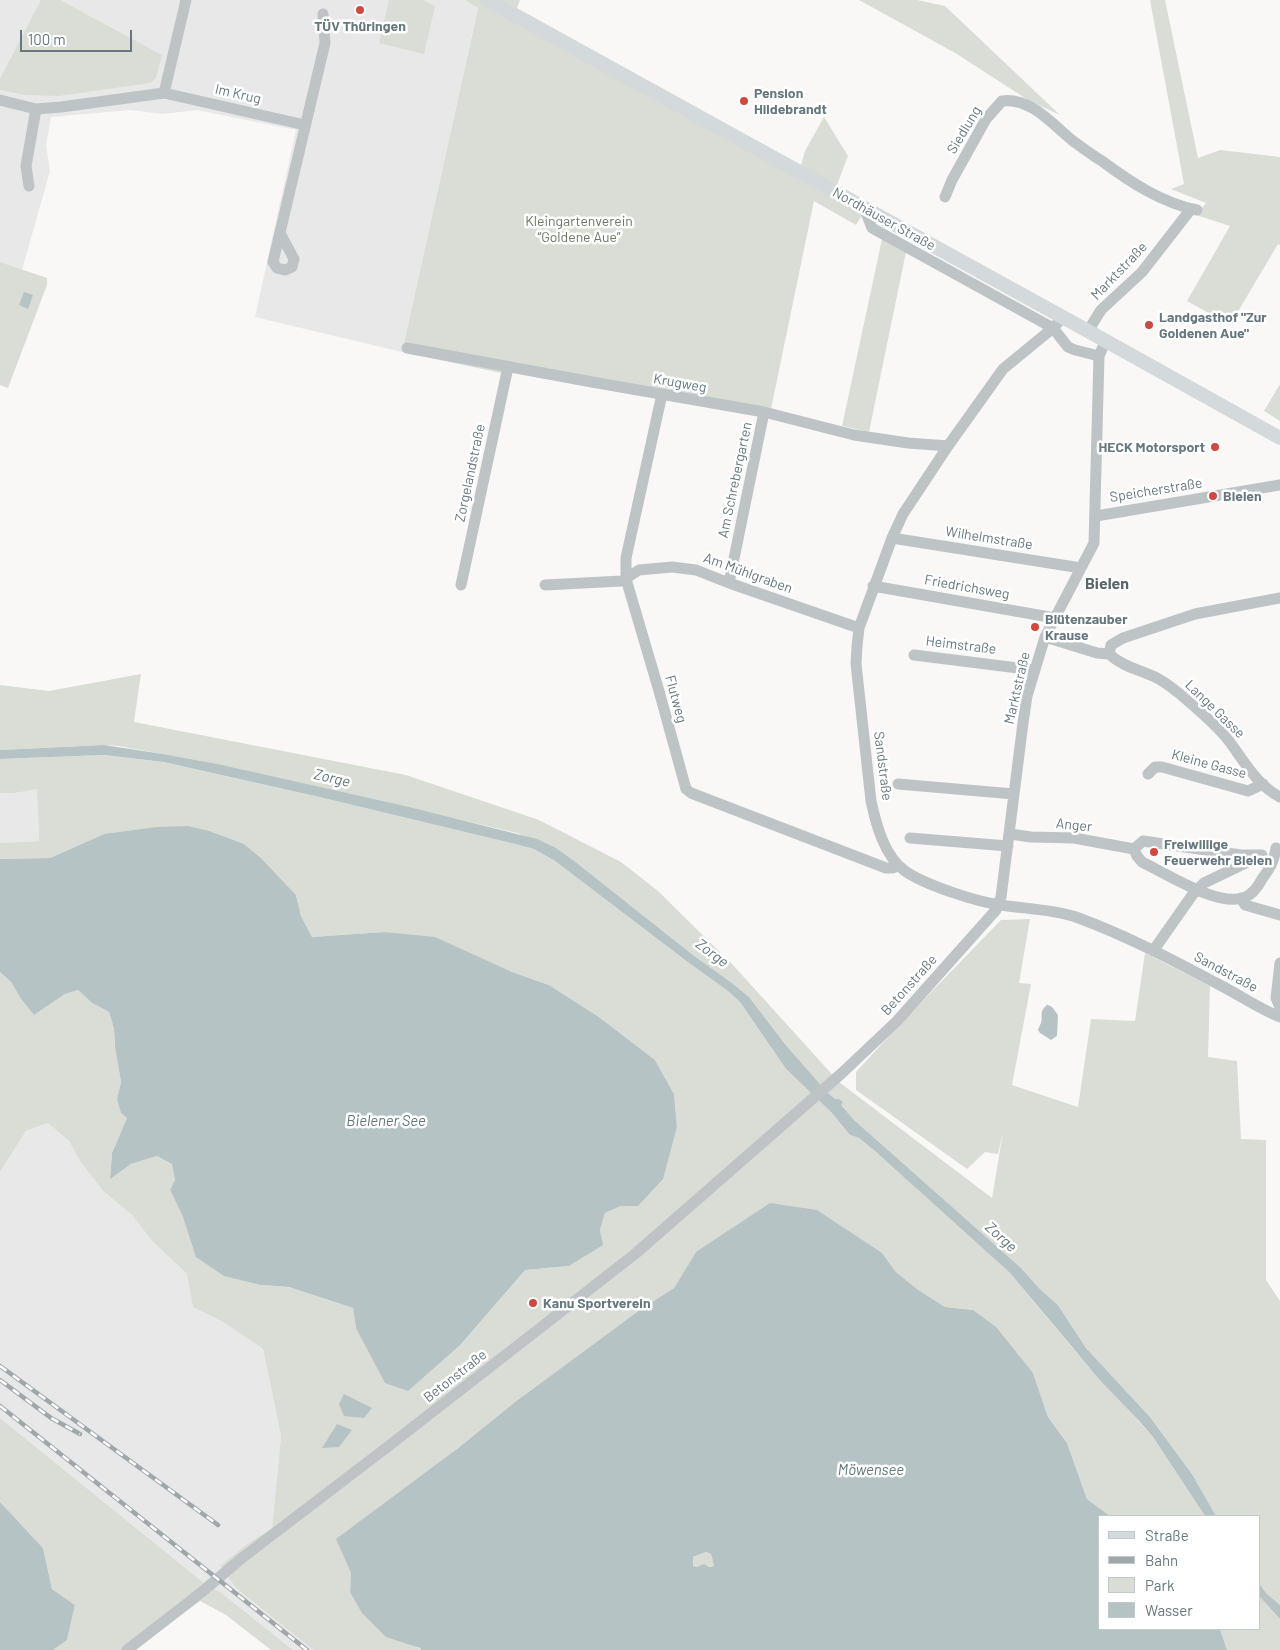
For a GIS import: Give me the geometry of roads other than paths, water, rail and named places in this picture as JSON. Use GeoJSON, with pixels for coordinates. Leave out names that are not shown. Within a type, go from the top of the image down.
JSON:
{"type":"FeatureCollection","features":[{"type":"Feature","properties":{"kind":"main road","name":"Nordhäuser Straße"},"geometry":{"type":"LineString","coordinates":[[487,0],[1106,340],[1280,438]]}},
{"type":"Feature","properties":{"kind":"street"},"geometry":{"type":"LineString","coordinates":[[164,93],[186,0]]}},
{"type":"Feature","properties":{"kind":"street"},"geometry":{"type":"LineString","coordinates":[[280,233],[325,43],[323,14]]}},
{"type":"Feature","properties":{"kind":"street","name":"Im Krug"},"geometry":{"type":"LineString","coordinates":[[0,100],[36,109],[164,93],[305,125]]}},
{"type":"Feature","properties":{"kind":"street","name":"Siedlung"},"geometry":{"type":"LineString","coordinates":[[944,197],[986,119],[1002,101],[1011,100],[1022,102],[1049,118],[1072,140],[1145,190],[1194,209]]}},
{"type":"Feature","properties":{"kind":"street"},"geometry":{"type":"LineString","coordinates":[[29,186],[26,166],[36,109]]}},
{"type":"Feature","properties":{"kind":"street"},"geometry":{"type":"LineString","coordinates":[[864,208],[872,228],[1053,328],[1068,346],[1075,350],[1099,356]]}},
{"type":"Feature","properties":{"kind":"street","name":"Marktstraße"},"geometry":{"type":"LineString","coordinates":[[1088,331],[1101,310],[1142,272],[1194,209]]}},
{"type":"Feature","properties":{"kind":"street","name":"Sandstraße"},"geometry":{"type":"LineString","coordinates":[[1063,317],[1053,328],[1003,369],[948,446],[903,514],[873,586],[859,628],[856,664],[871,801],[881,838],[898,865],[915,877],[959,894],[998,905],[1073,916],[1102,927],[1153,951],[1280,1017]]}},
{"type":"Feature","properties":{"kind":"street","name":"Marktstraße"},"geometry":{"type":"LineString","coordinates":[[998,905],[1002,897],[1027,696],[1045,637],[1094,543],[1099,356],[1106,340]]}},
{"type":"Feature","properties":{"kind":"street","name":"Krugweg"},"geometry":{"type":"LineString","coordinates":[[407,348],[764,412],[854,435],[908,443],[948,446]]}},
{"type":"Feature","properties":{"kind":"street","name":"Zorgelandstraße"},"geometry":{"type":"LineString","coordinates":[[461,585],[508,367]]}},
{"type":"Feature","properties":{"kind":"street","name":"Flutweg"},"geometry":{"type":"LineString","coordinates":[[662,394],[626,558],[626,579],[686,789],[691,793],[734,810],[886,868],[893,868],[898,865]]}},
{"type":"Feature","properties":{"kind":"street","name":"Am Schrebergarten"},"geometry":{"type":"LineString","coordinates":[[729,583],[764,412]]}},
{"type":"Feature","properties":{"kind":"street","name":"Speicherstraße"},"geometry":{"type":"LineString","coordinates":[[1096,516],[1280,485]]}},
{"type":"Feature","properties":{"kind":"street","name":"Wilhelmstraße"},"geometry":{"type":"LineString","coordinates":[[892,538],[1081,568]]}},
{"type":"Feature","properties":{"kind":"street","name":"Am Mühlgraben"},"geometry":{"type":"LineString","coordinates":[[546,584],[615,582],[626,579],[640,570],[672,567],[696,570],[859,628]]}},
{"type":"Feature","properties":{"kind":"street","name":"Friedrichsweg"},"geometry":{"type":"LineString","coordinates":[[873,586],[1055,618]]}},
{"type":"Feature","properties":{"kind":"street"},"geometry":{"type":"LineString","coordinates":[[1045,637],[1097,653],[1109,654],[1111,645],[1123,638],[1195,614],[1280,598]]}},
{"type":"Feature","properties":{"kind":"street","name":"Lange Gasse"},"geometry":{"type":"LineString","coordinates":[[1109,654],[1122,664],[1157,678],[1188,700],[1228,740],[1251,772],[1280,797]]}},
{"type":"Feature","properties":{"kind":"street","name":"Heimstraße"},"geometry":{"type":"LineString","coordinates":[[914,655],[1034,670]]}},
{"type":"Feature","properties":{"kind":"street","name":"Kleine Gasse"},"geometry":{"type":"LineString","coordinates":[[1148,774],[1154,767],[1162,767],[1248,790],[1263,784]]}},
{"type":"Feature","properties":{"kind":"street"},"geometry":{"type":"LineString","coordinates":[[898,784],[1014,794]]}},
{"type":"Feature","properties":{"kind":"street","name":"Anger"},"geometry":{"type":"LineString","coordinates":[[1010,834],[1031,837],[1074,838],[1134,849],[1143,840],[1241,855],[1262,855]]}},
{"type":"Feature","properties":{"kind":"street"},"geometry":{"type":"LineString","coordinates":[[910,838],[1008,846]]}},
{"type":"Feature","properties":{"kind":"street"},"geometry":{"type":"LineString","coordinates":[[1134,849],[1142,862],[1197,890],[1209,895],[1241,898],[1249,895],[1258,886],[1274,862],[1278,847]]}},
{"type":"Feature","properties":{"kind":"street","name":"Anger"},"geometry":{"type":"LineString","coordinates":[[1197,890],[1212,879],[1278,847]]}},
{"type":"Feature","properties":{"kind":"street"},"geometry":{"type":"LineString","coordinates":[[1153,951],[1197,890]]}},
{"type":"Feature","properties":{"kind":"street"},"geometry":{"type":"LineString","coordinates":[[1241,898],[1246,905],[1280,916]]}},
{"type":"Feature","properties":{"kind":"street","name":"Betonstraße"},"geometry":{"type":"LineString","coordinates":[[127,1650],[242,1558],[635,1254],[835,1079],[897,1021],[996,910],[998,905]]}},
{"type":"Feature","properties":{"kind":"street"},"geometry":{"type":"LineString","coordinates":[[1280,963],[1276,998],[1280,1007]]}},
{"type":"Feature","properties":{"kind":"water"},"geometry":{"type":"Polygon","coordinates":[[[24,292],[33,295],[28,309],[19,305],[24,292]]]}},
{"type":"Feature","properties":{"kind":"water"},"geometry":{"type":"Polygon","coordinates":[[[104,745],[163,754],[218,764],[409,807],[537,839],[556,848],[749,997],[785,1044],[827,1092],[835,1099],[843,1102],[841,1105],[853,1119],[1020,1267],[1058,1305],[1086,1348],[1150,1417],[1192,1474],[1215,1515],[1204,1515],[1153,1437],[1099,1379],[1010,1273],[876,1152],[859,1138],[850,1135],[831,1112],[786,1069],[740,1002],[555,861],[534,849],[515,844],[163,762],[104,755],[0,759],[0,750],[104,745]]]}},
{"type":"Feature","properties":{"kind":"water","name":"Bielener See"},"geometry":{"type":"Polygon","coordinates":[[[188,826],[209,831],[244,844],[261,858],[296,895],[301,916],[312,937],[384,932],[435,937],[512,972],[549,985],[599,1017],[655,1060],[674,1094],[677,1127],[663,1179],[638,1206],[621,1206],[605,1213],[600,1230],[603,1245],[569,1266],[525,1270],[460,1345],[408,1391],[385,1383],[356,1328],[353,1308],[289,1287],[261,1285],[224,1276],[196,1257],[183,1217],[170,1190],[175,1180],[172,1164],[157,1156],[131,1164],[110,1179],[112,1153],[127,1118],[121,1113],[117,1099],[121,1082],[114,1029],[109,1012],[92,1003],[78,990],[65,994],[34,1015],[21,999],[11,982],[0,972],[0,859],[50,858],[104,834],[157,827],[188,826]]]}},
{"type":"Feature","properties":{"kind":"water"},"geometry":{"type":"Polygon","coordinates":[[[1046,1004],[1052,1007],[1058,1015],[1057,1036],[1051,1040],[1038,1030],[1042,1011],[1046,1004]]]}},
{"type":"Feature","properties":{"kind":"water","name":"Möwensee"},"geometry":{"type":"Polygon","coordinates":[[[770,1203],[817,1210],[882,1253],[896,1272],[917,1289],[945,1307],[973,1310],[996,1327],[1033,1373],[1048,1417],[1067,1443],[1087,1499],[1109,1515],[1098,1515],[1098,1630],[1220,1630],[1227,1650],[421,1650],[420,1648],[386,1637],[362,1613],[350,1592],[351,1573],[336,1539],[457,1449],[515,1402],[641,1309],[674,1288],[696,1252],[770,1203]],[[706,1552],[693,1557],[693,1566],[697,1567],[704,1564],[709,1567],[714,1566],[711,1554],[706,1552]]]}},
{"type":"Feature","properties":{"kind":"water"},"geometry":{"type":"Polygon","coordinates":[[[344,1394],[372,1408],[364,1418],[344,1416],[339,1404],[344,1394]]]}},
{"type":"Feature","properties":{"kind":"water"},"geometry":{"type":"Polygon","coordinates":[[[337,1424],[352,1430],[339,1447],[322,1448],[337,1424]]]}},
{"type":"Feature","properties":{"kind":"water"},"geometry":{"type":"Polygon","coordinates":[[[0,1502],[43,1548],[52,1589],[75,1605],[67,1640],[53,1650],[0,1650],[0,1502]]]}},
{"type":"Feature","properties":{"kind":"water"},"geometry":{"type":"Polygon","coordinates":[[[1260,1584],[1266,1593],[1280,1605],[1280,1619],[1260,1597],[1260,1584]]]}},
{"type":"Feature","properties":{"kind":"railway"},"geometry":{"type":"LineString","coordinates":[[0,1366],[218,1525]]}},
{"type":"Feature","properties":{"kind":"railway"},"geometry":{"type":"LineString","coordinates":[[0,1380],[51,1418],[80,1434]]}},
{"type":"Feature","properties":{"kind":"railway"},"geometry":{"type":"LineString","coordinates":[[0,1406],[307,1650]]}},
{"type":"Feature","properties":{"kind":"place","name":"TÜV Thüringen"},"geometry":{"type":"Point","coordinates":[360,10]}},
{"type":"Feature","properties":{"kind":"place","name":"Pension Hildebrandt"},"geometry":{"type":"Point","coordinates":[744,101]}},
{"type":"Feature","properties":{"kind":"place","name":"Landgasthof \"Zur Goldenen Aue\""},"geometry":{"type":"Point","coordinates":[1149,325]}},
{"type":"Feature","properties":{"kind":"place","name":"HECK Motorsport"},"geometry":{"type":"Point","coordinates":[1215,447]}},
{"type":"Feature","properties":{"kind":"place","name":"Bielen"},"geometry":{"type":"Point","coordinates":[1213,496]}},
{"type":"Feature","properties":{"kind":"place","name":"Blütenzauber Krause"},"geometry":{"type":"Point","coordinates":[1035,627]}},
{"type":"Feature","properties":{"kind":"place","name":"Freiwillige Feuerwehr Bielen"},"geometry":{"type":"Point","coordinates":[1154,852]}},
{"type":"Feature","properties":{"kind":"place","name":"Kanu Sportverein"},"geometry":{"type":"Point","coordinates":[533,1303]}},
{"type":"Feature","properties":{"kind":"district","name":"Bielen"},"geometry":{"type":"Point","coordinates":[1107,584]}},
{"type":"Feature","properties":{"kind":"park label","name":"Kleingartenverein “Goldene Aue”"},"geometry":{"type":"Point","coordinates":[579,230]}},
{"type":"Feature","properties":{"kind":"water label","name":"Zorge"},"geometry":{"type":"Point","coordinates":[332,778]}},
{"type":"Feature","properties":{"kind":"water label","name":"Zorge"},"geometry":{"type":"Point","coordinates":[712,953]}},
{"type":"Feature","properties":{"kind":"water label","name":"Zorge"},"geometry":{"type":"Point","coordinates":[1001,1237]}}]}
